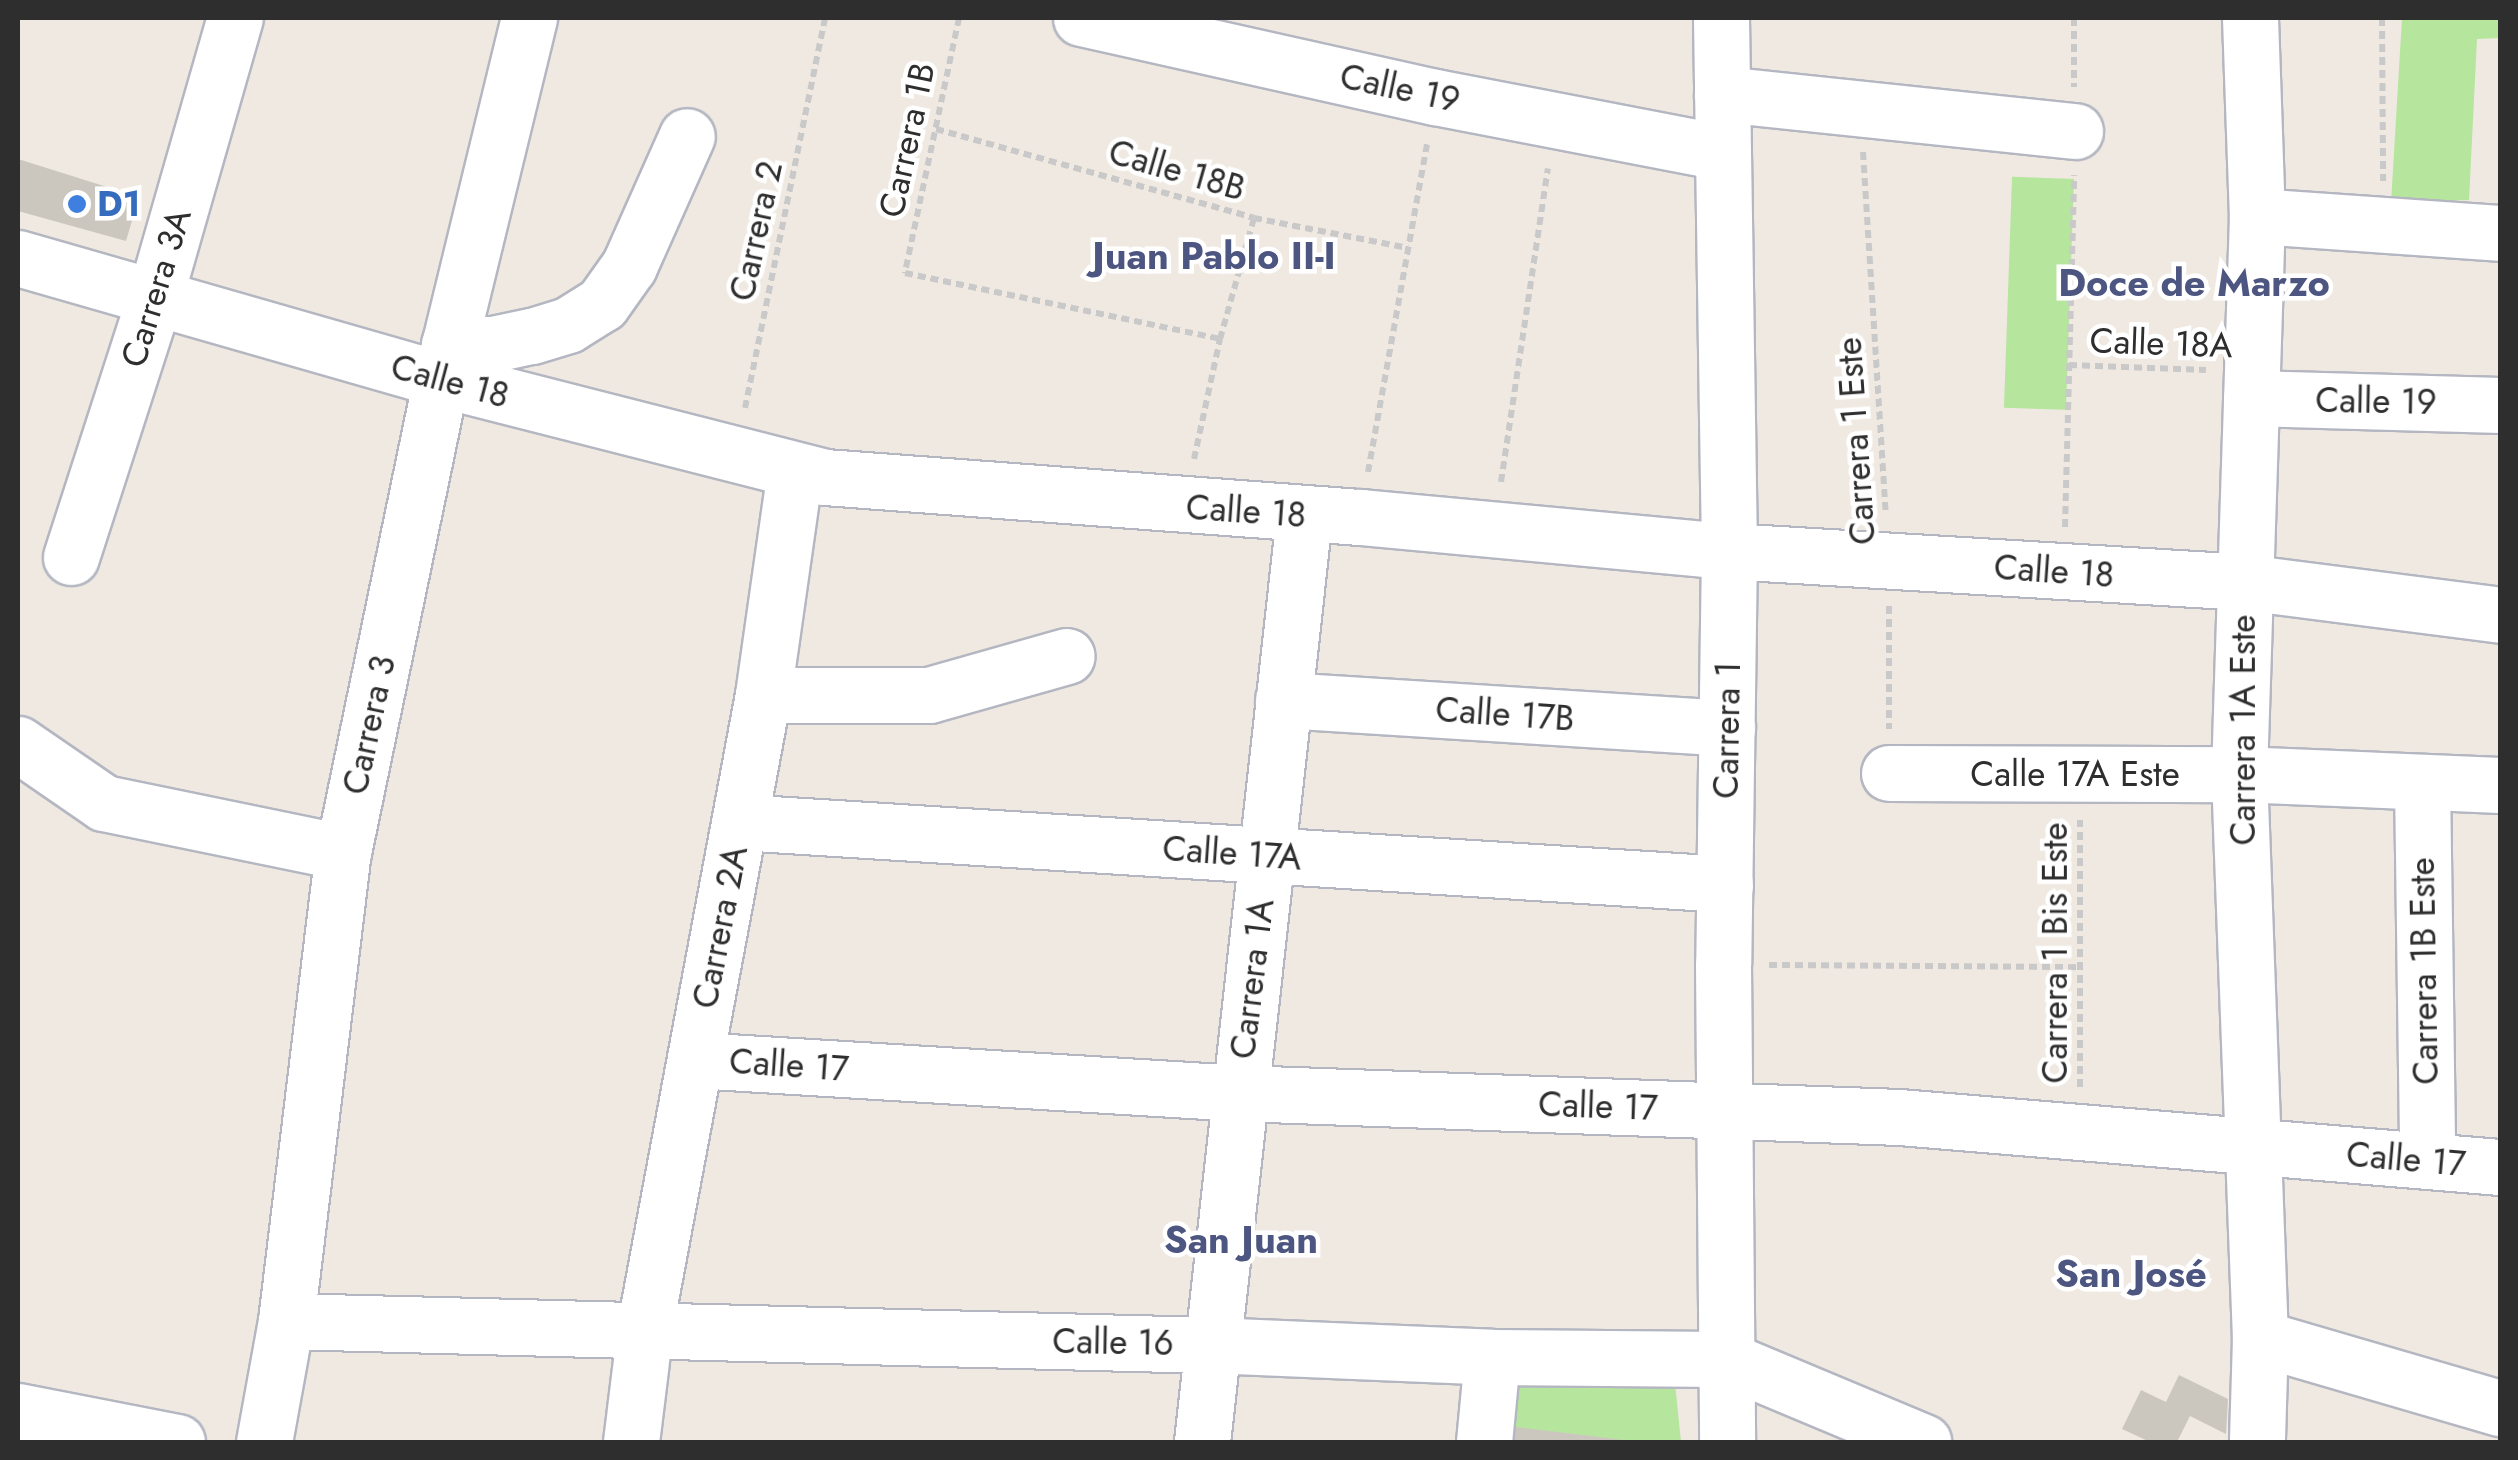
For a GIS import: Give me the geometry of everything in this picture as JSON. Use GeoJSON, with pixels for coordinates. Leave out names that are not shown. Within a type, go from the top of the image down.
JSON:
{"type":"FeatureCollection","features":[{"type":"Feature","properties":{"kind":"street","name":"Carrera 3A"},"geometry":{"type":"LineString","coordinates":[[71,557],[154,300],[235,18]]}},
{"type":"Feature","properties":{"kind":"street","name":"Carrera 3"},"geometry":{"type":"LineString","coordinates":[[264,1442],[286,1321],[343,852],[445,362],[528,18]]}},
{"type":"Feature","properties":{"kind":"street","name":"Calle 19"},"geometry":{"type":"LineString","coordinates":[[1081,18],[1435,96],[1720,152]]}},
{"type":"Feature","properties":{"kind":"street","name":"Carrera 1"},"geometry":{"type":"LineString","coordinates":[[1721,18],[1720,152],[1729,551],[1724,1110],[1728,1442]]}},
{"type":"Feature","properties":{"kind":"street","name":"Carrera 1A Este"},"geometry":{"type":"LineString","coordinates":[[2250,18],[2257,216],[2239,774],[2260,1338],[2258,1442]]}},
{"type":"Feature","properties":{"kind":"street"},"geometry":{"type":"LineString","coordinates":[[1722,94],[2074,131]]}},
{"type":"Feature","properties":{"kind":"street"},"geometry":{"type":"LineString","coordinates":[[445,362],[493,344],[568,325],[602,304],[630,266],[686,136]]}},
{"type":"Feature","properties":{"kind":"street"},"geometry":{"type":"LineString","coordinates":[[2257,216],[2383,228],[2500,233]]}},
{"type":"Feature","properties":{"kind":"street","name":"Calle 18"},"geometry":{"type":"LineString","coordinates":[[18,258],[154,300],[445,362],[735,454],[826,477],[1304,516],[1360,517],[1729,551],[2244,582],[2500,614]]}},
{"type":"Feature","properties":{"kind":"street","name":"Calle 19"},"geometry":{"type":"LineString","coordinates":[[2251,385],[2500,405]]}},
{"type":"Feature","properties":{"kind":"street","name":"Carrera 2A"},"geometry":{"type":"LineString","coordinates":[[632,1442],[646,1330],[763,696],[795,470]]}},
{"type":"Feature","properties":{"kind":"street","name":"Carrera 1A"},"geometry":{"type":"LineString","coordinates":[[1202,1442],[1304,516]]}},
{"type":"Feature","properties":{"kind":"street"},"geometry":{"type":"LineString","coordinates":[[763,696],[929,695],[1067,656]]}},
{"type":"Feature","properties":{"kind":"street","name":"Calle 17B"},"geometry":{"type":"LineString","coordinates":[[1283,700],[1727,728]]}},
{"type":"Feature","properties":{"kind":"street"},"geometry":{"type":"LineString","coordinates":[[18,744],[104,803],[343,852]]}},
{"type":"Feature","properties":{"kind":"street","name":"Calle 17A Este"},"geometry":{"type":"LineString","coordinates":[[1890,773],[2239,774],[2500,786]]}},
{"type":"Feature","properties":{"kind":"street","name":"Carrera 1B Este"},"geometry":{"type":"LineString","coordinates":[[2422,782],[2427,1161]]}},
{"type":"Feature","properties":{"kind":"street","name":"Calle 17A"},"geometry":{"type":"LineString","coordinates":[[740,822],[1725,884]]}},
{"type":"Feature","properties":{"kind":"street","name":"Calle 17"},"geometry":{"type":"LineString","coordinates":[[695,1060],[1239,1093],[1724,1110],[2079,1132],[2500,1167]]}},
{"type":"Feature","properties":{"kind":"street","name":"Calle 16"},"geometry":{"type":"LineString","coordinates":[[286,1321],[1210,1344],[1492,1357],[1725,1359],[1922,1442]]}},
{"type":"Feature","properties":{"kind":"street"},"geometry":{"type":"LineString","coordinates":[[2260,1338],[2500,1408]]}},
{"type":"Feature","properties":{"kind":"street"},"geometry":{"type":"LineString","coordinates":[[1484,1442],[1492,1357]]}},
{"type":"Feature","properties":{"kind":"street"},"geometry":{"type":"LineString","coordinates":[[18,1412],[177,1442]]}},
{"type":"Feature","properties":{"kind":"path","name":"Carrera 2"},"geometry":{"type":"LineString","coordinates":[[735,454],[825,18]]}},
{"type":"Feature","properties":{"kind":"path","name":"Carrera 1B"},"geometry":{"type":"LineString","coordinates":[[958,18],[905,272],[1220,339]]}},
{"type":"Feature","properties":{"kind":"path"},"geometry":{"type":"LineString","coordinates":[[2382,18],[2383,228]]}},
{"type":"Feature","properties":{"kind":"path"},"geometry":{"type":"LineString","coordinates":[[1360,517],[1435,96]]}},
{"type":"Feature","properties":{"kind":"path","name":"Carrera 1 Este"},"geometry":{"type":"LineString","coordinates":[[1860,106],[1889,558],[1890,773]]}},
{"type":"Feature","properties":{"kind":"path"},"geometry":{"type":"LineString","coordinates":[[1494,531],[1556,117]]}},
{"type":"Feature","properties":{"kind":"path","name":"Calle 18B"},"geometry":{"type":"LineString","coordinates":[[936,128],[1254,218],[1408,248]]}},
{"type":"Feature","properties":{"kind":"path"},"geometry":{"type":"LineString","coordinates":[[1184,506],[1220,339],[1254,218]]}},
{"type":"Feature","properties":{"kind":"path"},"geometry":{"type":"LineString","coordinates":[[2064,574],[2069,332]]}},
{"type":"Feature","properties":{"kind":"path","name":"Calle 18A"},"geometry":{"type":"LineString","coordinates":[[2069,365],[2251,385]]}},
{"type":"Feature","properties":{"kind":"path","name":"Carrera 1 Bis Este"},"geometry":{"type":"LineString","coordinates":[[2079,1132],[2083,967],[2080,774]]}},
{"type":"Feature","properties":{"kind":"path"},"geometry":{"type":"LineString","coordinates":[[1763,964],[2083,967]]}},
{"type":"Feature","properties":{"kind":"green space"},"geometry":{"type":"Polygon","coordinates":[[[2402,18],[2500,18],[2500,38],[2477,39],[2469,200],[2391,203],[2402,18]]]}},
{"type":"Feature","properties":{"kind":"green space"},"geometry":{"type":"Polygon","coordinates":[[[2012,177],[2074,179],[2066,410],[2004,408],[2012,177]]]}},
{"type":"Feature","properties":{"kind":"green space"},"geometry":{"type":"Polygon","coordinates":[[[1505,1376],[1675,1383],[1681,1442],[1499,1442],[1505,1376]]]}},
{"type":"Feature","properties":{"kind":"building","name":"D1"},"geometry":{"type":"Polygon","coordinates":[[[18,159],[139,197],[126,241],[18,211],[18,159]]]}},
{"type":"Feature","properties":{"kind":"building"},"geometry":{"type":"Polygon","coordinates":[[[2179,1375],[2228,1399],[2226,1434],[2190,1416],[2177,1442],[2150,1442],[2122,1429],[2141,1390],[2166,1402],[2179,1375]]]}},
{"type":"Feature","properties":{"kind":"building"},"geometry":{"type":"Polygon","coordinates":[[[1515,1427],[1624,1440],[1624,1442],[1514,1442],[1515,1427]]]}},
{"type":"Feature","properties":{"kind":"place","name":"D1"},"geometry":{"type":"Point","coordinates":[77,204]}},
{"type":"Feature","properties":{"kind":"district","name":"Juan Pablo II-I"},"geometry":{"type":"Point","coordinates":[1214,256]}},
{"type":"Feature","properties":{"kind":"district","name":"Doce de Marzo"},"geometry":{"type":"Point","coordinates":[2194,283]}},
{"type":"Feature","properties":{"kind":"district","name":"San Juan"},"geometry":{"type":"Point","coordinates":[1241,1240]}},
{"type":"Feature","properties":{"kind":"district","name":"San José"},"geometry":{"type":"Point","coordinates":[2131,1274]}}]}
